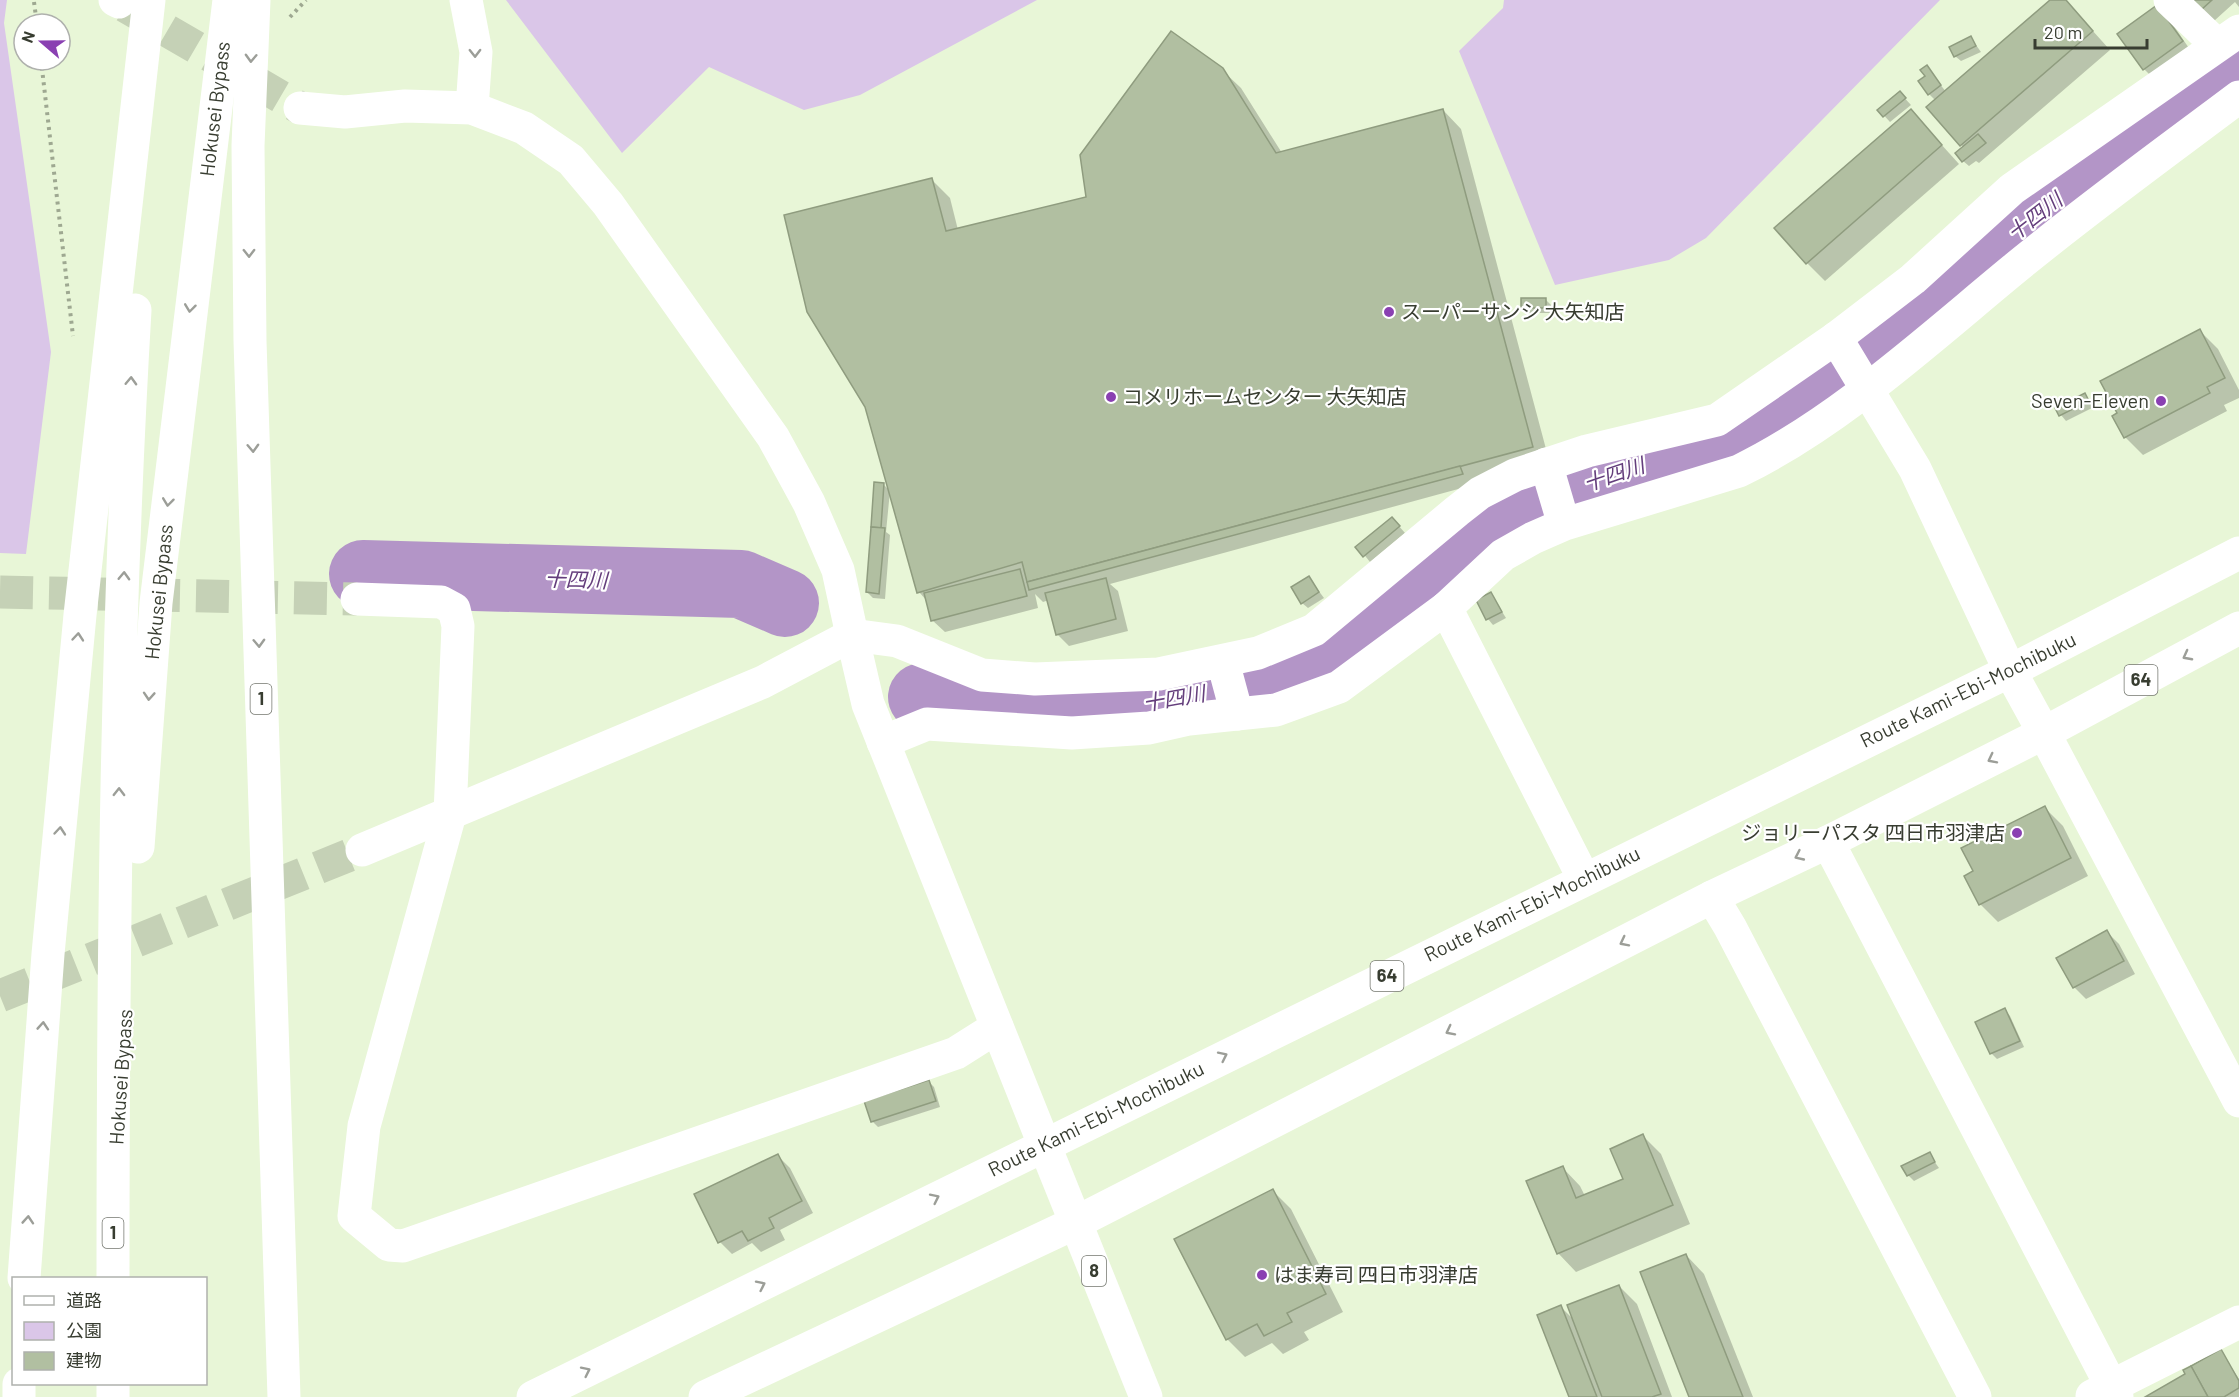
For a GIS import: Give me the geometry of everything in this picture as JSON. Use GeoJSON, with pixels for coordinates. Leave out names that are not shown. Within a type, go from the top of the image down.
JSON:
{"type":"FeatureCollection","features":[{"type":"Feature","properties":{"kind":"main road","name":"Hokusei Bypass"},"geometry":{"type":"LineString","coordinates":[[113,1277],[116,896],[124,593],[132,371],[154,0]]}},
{"type":"Feature","properties":{"kind":"main road","name":"Hokusei Bypass"},"geometry":{"type":"LineString","coordinates":[[113,1187],[156,603],[229,0]]}},
{"type":"Feature","properties":{"kind":"main road","name":"1"},"geometry":{"type":"LineString","coordinates":[[254,0],[248,146],[250,340],[284,1397]]}},
{"type":"Feature","properties":{"kind":"main road"},"geometry":{"type":"LineString","coordinates":[[466,0],[476,51],[471,108]]}},
{"type":"Feature","properties":{"kind":"main road"},"geometry":{"type":"LineString","coordinates":[[362,850],[763,682],[852,635],[897,641],[982,675],[1035,679],[1160,674],[1225,666],[1314,630],[1480,493],[1515,475],[1549,471],[1587,451],[1717,420],[1836,339],[1913,279],[2012,189],[2228,38],[2170,0]]}},
{"type":"Feature","properties":{"kind":"main road"},"geometry":{"type":"LineString","coordinates":[[24,1277],[48,954],[79,627],[128,1]]}},
{"type":"Feature","properties":{"kind":"main road"},"geometry":{"type":"LineString","coordinates":[[883,742],[927,724],[1072,733],[1149,728],[1235,709],[1276,710],[1339,687],[1446,608],[1503,555],[1533,538],[1565,524],[1739,471],[1760,461],[1865,386],[2034,252],[2239,97]]}},
{"type":"Feature","properties":{"kind":"main road"},"geometry":{"type":"LineString","coordinates":[[300,108],[345,112],[405,106],[471,108],[524,128],[571,160],[608,204],[773,437],[809,503],[838,570],[868,704],[1044,1144]]}},
{"type":"Feature","properties":{"kind":"main road"},"geometry":{"type":"LineString","coordinates":[[1836,339],[1915,469],[2010,671],[2239,1101]]}},
{"type":"Feature","properties":{"kind":"main road"},"geometry":{"type":"LineString","coordinates":[[1549,471],[1562,518]]}},
{"type":"Feature","properties":{"kind":"main road","name":"Route Kami-Ebi-Mochibuku"},"geometry":{"type":"LineString","coordinates":[[533,1397],[2010,671],[2239,553]]}},
{"type":"Feature","properties":{"kind":"main road"},"geometry":{"type":"LineString","coordinates":[[357,599],[441,602],[454,609],[458,626],[450,814],[364,1126],[354,1216],[389,1245],[403,1246],[956,1053],[997,1027]]}},
{"type":"Feature","properties":{"kind":"main road"},"geometry":{"type":"LineString","coordinates":[[1446,608],[1584,879]]}},
{"type":"Feature","properties":{"kind":"main road","name":"64"},"geometry":{"type":"LineString","coordinates":[[705,1397],[1075,1223],[1712,897],[1828,842],[2044,733],[2239,628]]}},
{"type":"Feature","properties":{"kind":"main road"},"geometry":{"type":"LineString","coordinates":[[1225,666],[1235,709]]}},
{"type":"Feature","properties":{"kind":"main road"},"geometry":{"type":"LineString","coordinates":[[1828,842],[2106,1394],[2239,1322]]}},
{"type":"Feature","properties":{"kind":"main road"},"geometry":{"type":"LineString","coordinates":[[1712,897],[1730,927],[1975,1397]]}},
{"type":"Feature","properties":{"kind":"main road","name":"8"},"geometry":{"type":"LineString","coordinates":[[1044,1144],[1146,1397]]}},
{"type":"Feature","properties":{"kind":"path"},"geometry":{"type":"LineString","coordinates":[[282,26],[306,0]]}},
{"type":"Feature","properties":{"kind":"path"},"geometry":{"type":"LineString","coordinates":[[34,2],[35,12]]}},
{"type":"Feature","properties":{"kind":"path"},"geometry":{"type":"LineString","coordinates":[[42,72],[74,347]]}},
{"type":"Feature","properties":{"kind":"green space"},"geometry":{"type":"Polygon","coordinates":[[[0,0],[7,0],[4,23],[51,352],[26,554],[0,553],[0,0]]]}},
{"type":"Feature","properties":{"kind":"green space"},"geometry":{"type":"Polygon","coordinates":[[[506,0],[1037,0],[860,95],[804,110],[709,67],[622,153],[506,0]]]}},
{"type":"Feature","properties":{"kind":"green space"},"geometry":{"type":"Polygon","coordinates":[[[1504,0],[1940,0],[1706,238],[1669,260],[1555,285],[1459,51],[1503,8],[1504,0]]]}},
{"type":"Feature","properties":{"kind":"building"},"geometry":{"type":"Polygon","coordinates":[[[2050,0],[2066,0],[2093,31],[1960,146],[1926,107],[2050,0]]]}},
{"type":"Feature","properties":{"kind":"building"},"geometry":{"type":"Polygon","coordinates":[[[2192,0],[2212,0],[2201,10],[2192,0]]]}},
{"type":"Feature","properties":{"kind":"building"},"geometry":{"type":"Polygon","coordinates":[[[2157,5],[2183,41],[2143,70],[2117,34],[2157,5]]]}},
{"type":"Feature","properties":{"kind":"building"},"geometry":{"type":"Polygon","coordinates":[[[1171,31],[1223,68],[1276,153],[1443,109],[1533,447],[1027,582],[1022,562],[917,593],[865,407],[807,312],[784,215],[932,178],[946,231],[1086,197],[1080,155],[1171,31]]]}},
{"type":"Feature","properties":{"kind":"building"},"geometry":{"type":"Polygon","coordinates":[[[1971,36],[1976,46],[1954,57],[1949,47],[1971,36]]]}},
{"type":"Feature","properties":{"kind":"building"},"geometry":{"type":"Polygon","coordinates":[[[1927,65],[1941,85],[1928,95],[1918,81],[1925,76],[1920,70],[1927,65]]]}},
{"type":"Feature","properties":{"kind":"building"},"geometry":{"type":"Polygon","coordinates":[[[1900,91],[1906,98],[1883,117],[1877,110],[1900,91]]]}},
{"type":"Feature","properties":{"kind":"building"},"geometry":{"type":"Polygon","coordinates":[[[1911,109],[1942,145],[1806,264],[1774,228],[1911,109]]]}},
{"type":"Feature","properties":{"kind":"building"},"geometry":{"type":"Polygon","coordinates":[[[1978,134],[1986,143],[1962,162],[1955,153],[1978,134]]]}},
{"type":"Feature","properties":{"kind":"building"},"geometry":{"type":"Polygon","coordinates":[[[1521,298],[1546,298],[1546,308],[1521,308],[1521,298]]]}},
{"type":"Feature","properties":{"kind":"building"},"geometry":{"type":"Polygon","coordinates":[[[2200,329],[2225,378],[2207,387],[2210,393],[2124,438],[2112,416],[2117,413],[2100,381],[2200,329]]]}},
{"type":"Feature","properties":{"kind":"building"},"geometry":{"type":"Polygon","coordinates":[[[2085,393],[2089,401],[2059,416],[2055,408],[2085,393]]]}},
{"type":"Feature","properties":{"kind":"building"},"geometry":{"type":"Polygon","coordinates":[[[1460,466],[1463,474],[1029,590],[1027,582],[1460,466]]]}},
{"type":"Feature","properties":{"kind":"building"},"geometry":{"type":"Polygon","coordinates":[[[874,482],[884,483],[881,528],[871,527],[874,482]]]}},
{"type":"Feature","properties":{"kind":"building"},"geometry":{"type":"Polygon","coordinates":[[[1392,517],[1400,526],[1363,557],[1355,547],[1392,517]]]}},
{"type":"Feature","properties":{"kind":"building"},"geometry":{"type":"Polygon","coordinates":[[[871,527],[885,528],[879,594],[866,592],[871,527]]]}},
{"type":"Feature","properties":{"kind":"building"},"geometry":{"type":"Polygon","coordinates":[[[1020,569],[1027,596],[931,621],[924,593],[1020,569]]]}},
{"type":"Feature","properties":{"kind":"building"},"geometry":{"type":"Polygon","coordinates":[[[1309,576],[1319,592],[1301,604],[1291,587],[1309,576]]]}},
{"type":"Feature","properties":{"kind":"building"},"geometry":{"type":"Polygon","coordinates":[[[1106,578],[1116,619],[1056,635],[1045,593],[1106,578]]]}},
{"type":"Feature","properties":{"kind":"building"},"geometry":{"type":"Polygon","coordinates":[[[1491,592],[1502,612],[1486,620],[1476,600],[1491,592]]]}},
{"type":"Feature","properties":{"kind":"building"},"geometry":{"type":"Polygon","coordinates":[[[2045,806],[2071,858],[1979,905],[1964,876],[1973,871],[1961,848],[2045,806]]]}},
{"type":"Feature","properties":{"kind":"building"},"geometry":{"type":"Polygon","coordinates":[[[2107,930],[2124,961],[2073,988],[2056,958],[2107,930]]]}},
{"type":"Feature","properties":{"kind":"building"},"geometry":{"type":"Polygon","coordinates":[[[2005,1008],[2020,1041],[1990,1054],[1975,1022],[2005,1008]]]}},
{"type":"Feature","properties":{"kind":"building"},"geometry":{"type":"Polygon","coordinates":[[[929,1080],[936,1101],[871,1122],[864,1101],[929,1080]]]}},
{"type":"Feature","properties":{"kind":"building"},"geometry":{"type":"Polygon","coordinates":[[[1643,1134],[1673,1205],[1557,1254],[1526,1181],[1563,1166],[1576,1198],[1623,1179],[1610,1149],[1643,1134]]]}},
{"type":"Feature","properties":{"kind":"building"},"geometry":{"type":"Polygon","coordinates":[[[1930,1152],[1935,1162],[1907,1176],[1901,1166],[1930,1152]]]}},
{"type":"Feature","properties":{"kind":"building"},"geometry":{"type":"Polygon","coordinates":[[[778,1154],[802,1201],[769,1218],[774,1228],[748,1241],[742,1231],[718,1243],[694,1194],[778,1154]]]}},
{"type":"Feature","properties":{"kind":"building"},"geometry":{"type":"Polygon","coordinates":[[[1273,1189],[1326,1294],[1287,1313],[1292,1322],[1264,1336],[1257,1324],[1226,1340],[1174,1239],[1273,1189]]]}},
{"type":"Feature","properties":{"kind":"building"},"geometry":{"type":"Polygon","coordinates":[[[1686,1254],[1743,1397],[1689,1397],[1640,1272],[1686,1254]]]}},
{"type":"Feature","properties":{"kind":"building"},"geometry":{"type":"Polygon","coordinates":[[[1619,1285],[1661,1394],[1652,1397],[1602,1397],[1567,1305],[1619,1285]]]}},
{"type":"Feature","properties":{"kind":"building"},"geometry":{"type":"Polygon","coordinates":[[[1561,1305],[1597,1397],[1569,1397],[1537,1315],[1561,1305]]]}},
{"type":"Feature","properties":{"kind":"building"},"geometry":{"type":"Polygon","coordinates":[[[2221,1349],[2239,1381],[2239,1388],[2224,1397],[2208,1397],[2191,1366],[2221,1349]]]}},
{"type":"Feature","properties":{"kind":"building"},"geometry":{"type":"Polygon","coordinates":[[[2191,1366],[2208,1397],[2145,1397],[2185,1374],[2183,1370],[2191,1366]]]}},
{"type":"Feature","properties":{"kind":"waterway","name":"十四川"},"geometry":{"type":"LineString","coordinates":[[922,697],[1039,708],[1098,710],[1164,704],[1280,678],[1336,655],[1405,601],[1495,523],[1520,508],[1648,463],[1731,449],[1758,434],[1873,352],[2037,214],[2239,67]]}},
{"type":"Feature","properties":{"kind":"waterway","name":"十四川"},"geometry":{"type":"LineString","coordinates":[[363,574],[741,584],[785,603]]}},
{"type":"Feature","properties":{"kind":"tunnel"},"geometry":{"type":"LineString","coordinates":[[125,6],[300,108]]}},
{"type":"Feature","properties":{"kind":"tunnel"},"geometry":{"type":"LineString","coordinates":[[0,592],[357,599]]}},
{"type":"Feature","properties":{"kind":"tunnel"},"geometry":{"type":"LineString","coordinates":[[0,996],[362,850]]}},
{"type":"Feature","properties":{"kind":"place","name":"スーパーサンシ 大矢知店"},"geometry":{"type":"Point","coordinates":[1389,312]}},
{"type":"Feature","properties":{"kind":"place","name":"コメリホームセンター 大矢知店"},"geometry":{"type":"Point","coordinates":[1111,397]}},
{"type":"Feature","properties":{"kind":"place","name":"Seven-Eleven"},"geometry":{"type":"Point","coordinates":[2161,401]}},
{"type":"Feature","properties":{"kind":"place","name":"ジョリーパスタ 四日市羽津店"},"geometry":{"type":"Point","coordinates":[2017,833]}},
{"type":"Feature","properties":{"kind":"place","name":"はま寿司 四日市羽津店"},"geometry":{"type":"Point","coordinates":[1262,1275]}}]}
